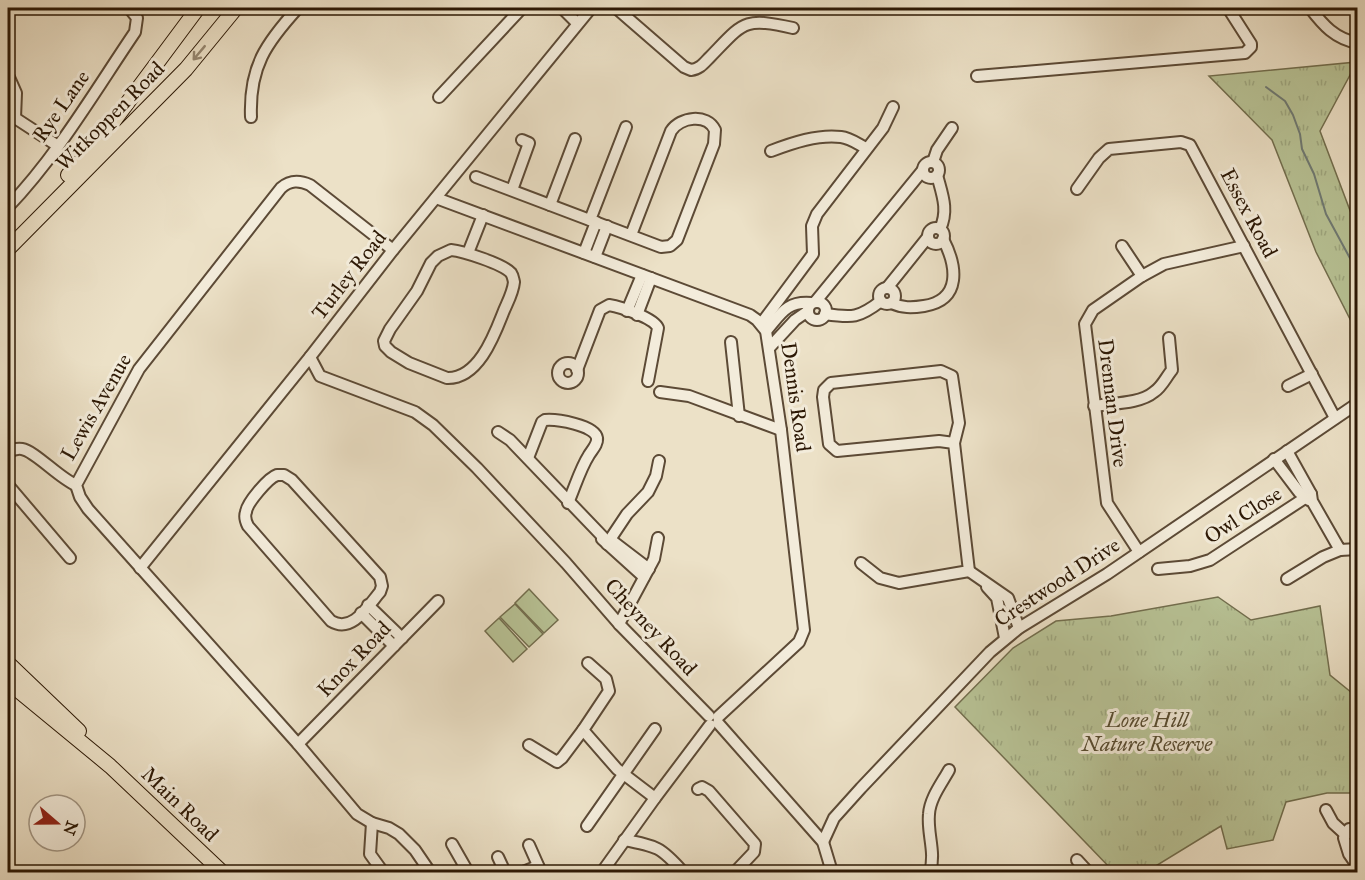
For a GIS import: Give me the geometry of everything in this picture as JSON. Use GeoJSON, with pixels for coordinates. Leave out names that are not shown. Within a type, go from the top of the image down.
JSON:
{"type":"FeatureCollection","features":[{"type":"Feature","properties":{"kind":"main road","name":"Witkoppen Road"},"geometry":{"type":"LineString","coordinates":[[8,236],[96,145],[198,8]]}},
{"type":"Feature","properties":{"kind":"main road","name":"Witkoppen Road"},"geometry":{"type":"LineString","coordinates":[[8,249],[186,69],[236,8]]}},
{"type":"Feature","properties":{"kind":"main road","name":"Main Road"},"geometry":{"type":"LineString","coordinates":[[8,663],[94,746],[110,766]]}},
{"type":"Feature","properties":{"kind":"main road","name":"Main Road"},"geometry":{"type":"LineString","coordinates":[[8,682],[110,766],[222,873]]}},
{"type":"Feature","properties":{"kind":"street","name":"Rye Lane"},"geometry":{"type":"LineString","coordinates":[[8,207],[58,146],[135,32],[138,22],[136,14],[129,8]]}},
{"type":"Feature","properties":{"kind":"street"},"geometry":{"type":"LineString","coordinates":[[252,117],[250,98],[257,65],[273,36],[298,8]]}},
{"type":"Feature","properties":{"kind":"street"},"geometry":{"type":"LineString","coordinates":[[439,97],[522,8]]}},
{"type":"Feature","properties":{"kind":"street"},"geometry":{"type":"LineString","coordinates":[[562,8],[577,23]]}},
{"type":"Feature","properties":{"kind":"street","name":"Turley Road"},"geometry":{"type":"LineString","coordinates":[[140,568],[393,250],[591,8]]}},
{"type":"Feature","properties":{"kind":"street"},"geometry":{"type":"LineString","coordinates":[[616,8],[684,67],[691,70],[702,65],[743,25],[761,23],[793,28]]}},
{"type":"Feature","properties":{"kind":"street"},"geometry":{"type":"LineString","coordinates":[[977,76],[1245,53],[1251,44],[1230,11],[1242,8]]}},
{"type":"Feature","properties":{"kind":"street"},"geometry":{"type":"LineString","coordinates":[[1310,8],[1325,27],[1358,43]]}},
{"type":"Feature","properties":{"kind":"street"},"geometry":{"type":"LineString","coordinates":[[1342,37],[1358,38]]}},
{"type":"Feature","properties":{"kind":"street"},"geometry":{"type":"LineString","coordinates":[[8,75],[16,93],[11,119],[58,146]]}},
{"type":"Feature","properties":{"kind":"street"},"geometry":{"type":"LineString","coordinates":[[764,328],[813,254],[812,226],[817,214],[882,128],[893,107]]}},
{"type":"Feature","properties":{"kind":"street"},"geometry":{"type":"LineString","coordinates":[[476,177],[661,247],[675,244],[714,144],[715,130],[709,122],[698,119],[674,125],[631,235]]}},
{"type":"Feature","properties":{"kind":"street"},"geometry":{"type":"LineString","coordinates":[[590,255],[626,127]]}},
{"type":"Feature","properties":{"kind":"street"},"geometry":{"type":"LineString","coordinates":[[933,162],[937,150],[952,128]]}},
{"type":"Feature","properties":{"kind":"street"},"geometry":{"type":"LineString","coordinates":[[771,151],[788,144],[823,137],[853,140],[866,148]]}},
{"type":"Feature","properties":{"kind":"street"},"geometry":{"type":"LineString","coordinates":[[550,205],[575,139]]}},
{"type":"Feature","properties":{"kind":"street"},"geometry":{"type":"LineString","coordinates":[[512,190],[529,143],[522,140]]}},
{"type":"Feature","properties":{"kind":"street","name":"Essex Road"},"geometry":{"type":"LineString","coordinates":[[1077,189],[1099,158],[1109,149],[1186,143],[1193,148],[1335,418]]}},
{"type":"Feature","properties":{"kind":"street"},"geometry":{"type":"LineString","coordinates":[[770,347],[812,305],[926,164],[933,162]]}},
{"type":"Feature","properties":{"kind":"street"},"geometry":{"type":"LineString","coordinates":[[933,162],[938,167],[937,175],[945,202],[940,243],[935,244],[928,237],[887,288],[879,294],[886,302],[913,308],[935,304],[946,297],[952,288],[954,279],[950,252],[942,234]]}},
{"type":"Feature","properties":{"kind":"street"},"geometry":{"type":"LineString","coordinates":[[923,170],[925,175],[930,177],[937,175]]}},
{"type":"Feature","properties":{"kind":"street","name":"Lewis Avenue"},"geometry":{"type":"LineString","coordinates":[[393,250],[310,185],[302,181],[287,183],[139,369],[76,484],[80,497],[88,510],[298,744],[357,814],[399,834],[415,850],[430,873]]}},
{"type":"Feature","properties":{"kind":"street","name":"Dennis Road"},"geometry":{"type":"LineString","coordinates":[[436,198],[750,315],[764,328],[770,347],[804,630],[799,642],[714,720],[602,873]]}},
{"type":"Feature","properties":{"kind":"street"},"geometry":{"type":"LineString","coordinates":[[471,254],[486,216]]}},
{"type":"Feature","properties":{"kind":"street"},"geometry":{"type":"LineString","coordinates":[[1122,246],[1142,276]]}},
{"type":"Feature","properties":{"kind":"street","name":"Drennan Drive"},"geometry":{"type":"LineString","coordinates":[[1139,552],[1107,503],[1085,324],[1093,310],[1142,276],[1178,260],[1244,246]]}},
{"type":"Feature","properties":{"kind":"street"},"geometry":{"type":"LineString","coordinates":[[451,249],[471,254],[513,275],[514,286],[486,352],[464,373],[447,378],[408,363],[391,352],[385,346],[384,341],[417,291],[431,263],[451,249]]}},
{"type":"Feature","properties":{"kind":"street"},"geometry":{"type":"LineString","coordinates":[[632,313],[647,276]]}},
{"type":"Feature","properties":{"kind":"street"},"geometry":{"type":"LineString","coordinates":[[764,328],[791,304],[798,302],[824,305],[825,314]]}},
{"type":"Feature","properties":{"kind":"street"},"geometry":{"type":"LineString","coordinates":[[812,305],[810,317],[815,320],[825,314],[853,316],[865,313],[886,302]]}},
{"type":"Feature","properties":{"kind":"street"},"geometry":{"type":"LineString","coordinates":[[578,370],[600,310],[609,305],[654,322],[658,328],[648,381]]}},
{"type":"Feature","properties":{"kind":"street"},"geometry":{"type":"LineString","coordinates":[[781,314],[791,325]]}},
{"type":"Feature","properties":{"kind":"street"},"geometry":{"type":"LineString","coordinates":[[1094,406],[1147,397],[1158,389],[1172,370],[1169,338]]}},
{"type":"Feature","properties":{"kind":"street"},"geometry":{"type":"LineString","coordinates":[[731,342],[739,416]]}},
{"type":"Feature","properties":{"kind":"street","name":"Cheyney Road"},"geometry":{"type":"LineString","coordinates":[[310,357],[320,376],[415,412],[433,425],[477,468],[566,563],[619,624],[714,720],[823,842]]}},
{"type":"Feature","properties":{"kind":"street"},"geometry":{"type":"LineString","coordinates":[[954,443],[939,441],[837,451],[829,444],[824,390],[831,383],[945,371],[952,376],[959,423],[954,443],[969,571]]}},
{"type":"Feature","properties":{"kind":"street"},"geometry":{"type":"LineString","coordinates":[[1288,386],[1312,374]]}},
{"type":"Feature","properties":{"kind":"street"},"geometry":{"type":"LineString","coordinates":[[660,392],[689,396],[781,430]]}},
{"type":"Feature","properties":{"kind":"street","name":"Crestwood Drive"},"geometry":{"type":"LineString","coordinates":[[823,842],[834,818],[861,788],[990,652],[1018,627],[1077,593],[1358,403]]}},
{"type":"Feature","properties":{"kind":"street"},"geometry":{"type":"LineString","coordinates":[[528,458],[542,422],[546,420],[582,426],[594,432],[597,439],[595,445],[584,464],[568,502]]}},
{"type":"Feature","properties":{"kind":"street"},"geometry":{"type":"LineString","coordinates":[[498,432],[510,440],[607,540],[646,573]]}},
{"type":"Feature","properties":{"kind":"street"},"geometry":{"type":"LineString","coordinates":[[8,453],[16,449],[25,450],[61,477],[76,484]]}},
{"type":"Feature","properties":{"kind":"street"},"geometry":{"type":"LineString","coordinates":[[1287,451],[1309,498],[1340,550]]}},
{"type":"Feature","properties":{"kind":"street"},"geometry":{"type":"LineString","coordinates":[[1274,459],[1309,498]]}},
{"type":"Feature","properties":{"kind":"street"},"geometry":{"type":"LineString","coordinates":[[607,540],[648,492],[660,461]]}},
{"type":"Feature","properties":{"kind":"street"},"geometry":{"type":"LineString","coordinates":[[284,475],[292,480],[380,577],[382,589],[364,609],[349,624],[341,625],[332,621],[248,526],[245,518],[247,508],[270,477],[284,475]]}},
{"type":"Feature","properties":{"kind":"street"},"geometry":{"type":"LineString","coordinates":[[8,485],[70,558]]}},
{"type":"Feature","properties":{"kind":"street","name":"Owl Close"},"geometry":{"type":"LineString","coordinates":[[1158,569],[1190,566],[1210,561],[1309,498]]}},
{"type":"Feature","properties":{"kind":"street"},"geometry":{"type":"LineString","coordinates":[[619,624],[656,552],[658,538]]}},
{"type":"Feature","properties":{"kind":"street"},"geometry":{"type":"LineString","coordinates":[[1287,579],[1323,556],[1340,550],[1358,549]]}},
{"type":"Feature","properties":{"kind":"street"},"geometry":{"type":"LineString","coordinates":[[861,563],[880,578],[898,583],[969,571],[1008,598],[1018,627]]}},
{"type":"Feature","properties":{"kind":"street"},"geometry":{"type":"LineString","coordinates":[[979,578],[997,598],[1005,638]]}},
{"type":"Feature","properties":{"kind":"street","name":"Knox Road"},"geometry":{"type":"LineString","coordinates":[[298,744],[438,601]]}},
{"type":"Feature","properties":{"kind":"street"},"geometry":{"type":"LineString","coordinates":[[364,609],[398,642]]}},
{"type":"Feature","properties":{"kind":"street"},"geometry":{"type":"LineString","coordinates":[[529,745],[557,762],[583,730],[609,691],[606,679],[588,663]]}},
{"type":"Feature","properties":{"kind":"street"},"geometry":{"type":"LineString","coordinates":[[587,826],[655,729]]}},
{"type":"Feature","properties":{"kind":"street"},"geometry":{"type":"LineString","coordinates":[[583,730],[623,774],[655,798]]}},
{"type":"Feature","properties":{"kind":"street"},"geometry":{"type":"LineString","coordinates":[[930,873],[933,855],[929,809],[949,770]]}},
{"type":"Feature","properties":{"kind":"street"},"geometry":{"type":"LineString","coordinates":[[698,789],[704,788],[709,791],[755,844],[754,852],[735,873]]}},
{"type":"Feature","properties":{"kind":"street"},"geometry":{"type":"LineString","coordinates":[[1326,810],[1333,824],[1345,834]]}},
{"type":"Feature","properties":{"kind":"street"},"geometry":{"type":"LineString","coordinates":[[372,823],[370,854],[383,873]]}},
{"type":"Feature","properties":{"kind":"street"},"geometry":{"type":"LineString","coordinates":[[1358,829],[1349,829],[1345,834],[1346,844],[1358,867]]}},
{"type":"Feature","properties":{"kind":"street"},"geometry":{"type":"LineString","coordinates":[[624,840],[656,846],[666,853],[683,873]]}},
{"type":"Feature","properties":{"kind":"street"},"geometry":{"type":"LineString","coordinates":[[823,842],[832,873]]}},
{"type":"Feature","properties":{"kind":"street"},"geometry":{"type":"LineString","coordinates":[[452,844],[468,873]]}},
{"type":"Feature","properties":{"kind":"street"},"geometry":{"type":"LineString","coordinates":[[523,873],[540,869],[529,845]]}},
{"type":"Feature","properties":{"kind":"street"},"geometry":{"type":"LineString","coordinates":[[498,857],[505,873]]}},
{"type":"Feature","properties":{"kind":"street"},"geometry":{"type":"LineString","coordinates":[[1077,860],[1088,873]]}},
{"type":"Feature","properties":{"kind":"green space"},"geometry":{"type":"Polygon","coordinates":[[[1357,62],[1320,131],[1357,229],[1357,333],[1316,252],[1272,140],[1209,76],[1357,62]]]}},
{"type":"Feature","properties":{"kind":"green space"},"geometry":{"type":"Polygon","coordinates":[[[529,589],[558,620],[544,633],[515,603],[529,589]]]}},
{"type":"Feature","properties":{"kind":"green space","name":"Lone Hill Nature Reserve"},"geometry":{"type":"Polygon","coordinates":[[[1218,597],[1251,620],[1320,606],[1330,675],[1357,697],[1357,793],[1327,793],[1286,802],[1273,840],[1227,849],[1221,826],[1146,872],[1114,872],[955,707],[1013,648],[1056,621],[1111,616],[1218,597]]]}},
{"type":"Feature","properties":{"kind":"green space"},"geometry":{"type":"Polygon","coordinates":[[[515,604],[543,634],[529,647],[500,617],[515,604]]]}},
{"type":"Feature","properties":{"kind":"green space"},"geometry":{"type":"Polygon","coordinates":[[[499,618],[527,649],[513,662],[485,631],[499,618]]]}},
{"type":"Feature","properties":{"kind":"waterway"},"geometry":{"type":"LineString","coordinates":[[1266,87],[1285,101],[1293,115],[1300,134],[1302,149],[1314,174],[1326,214],[1358,273]]}}]}
